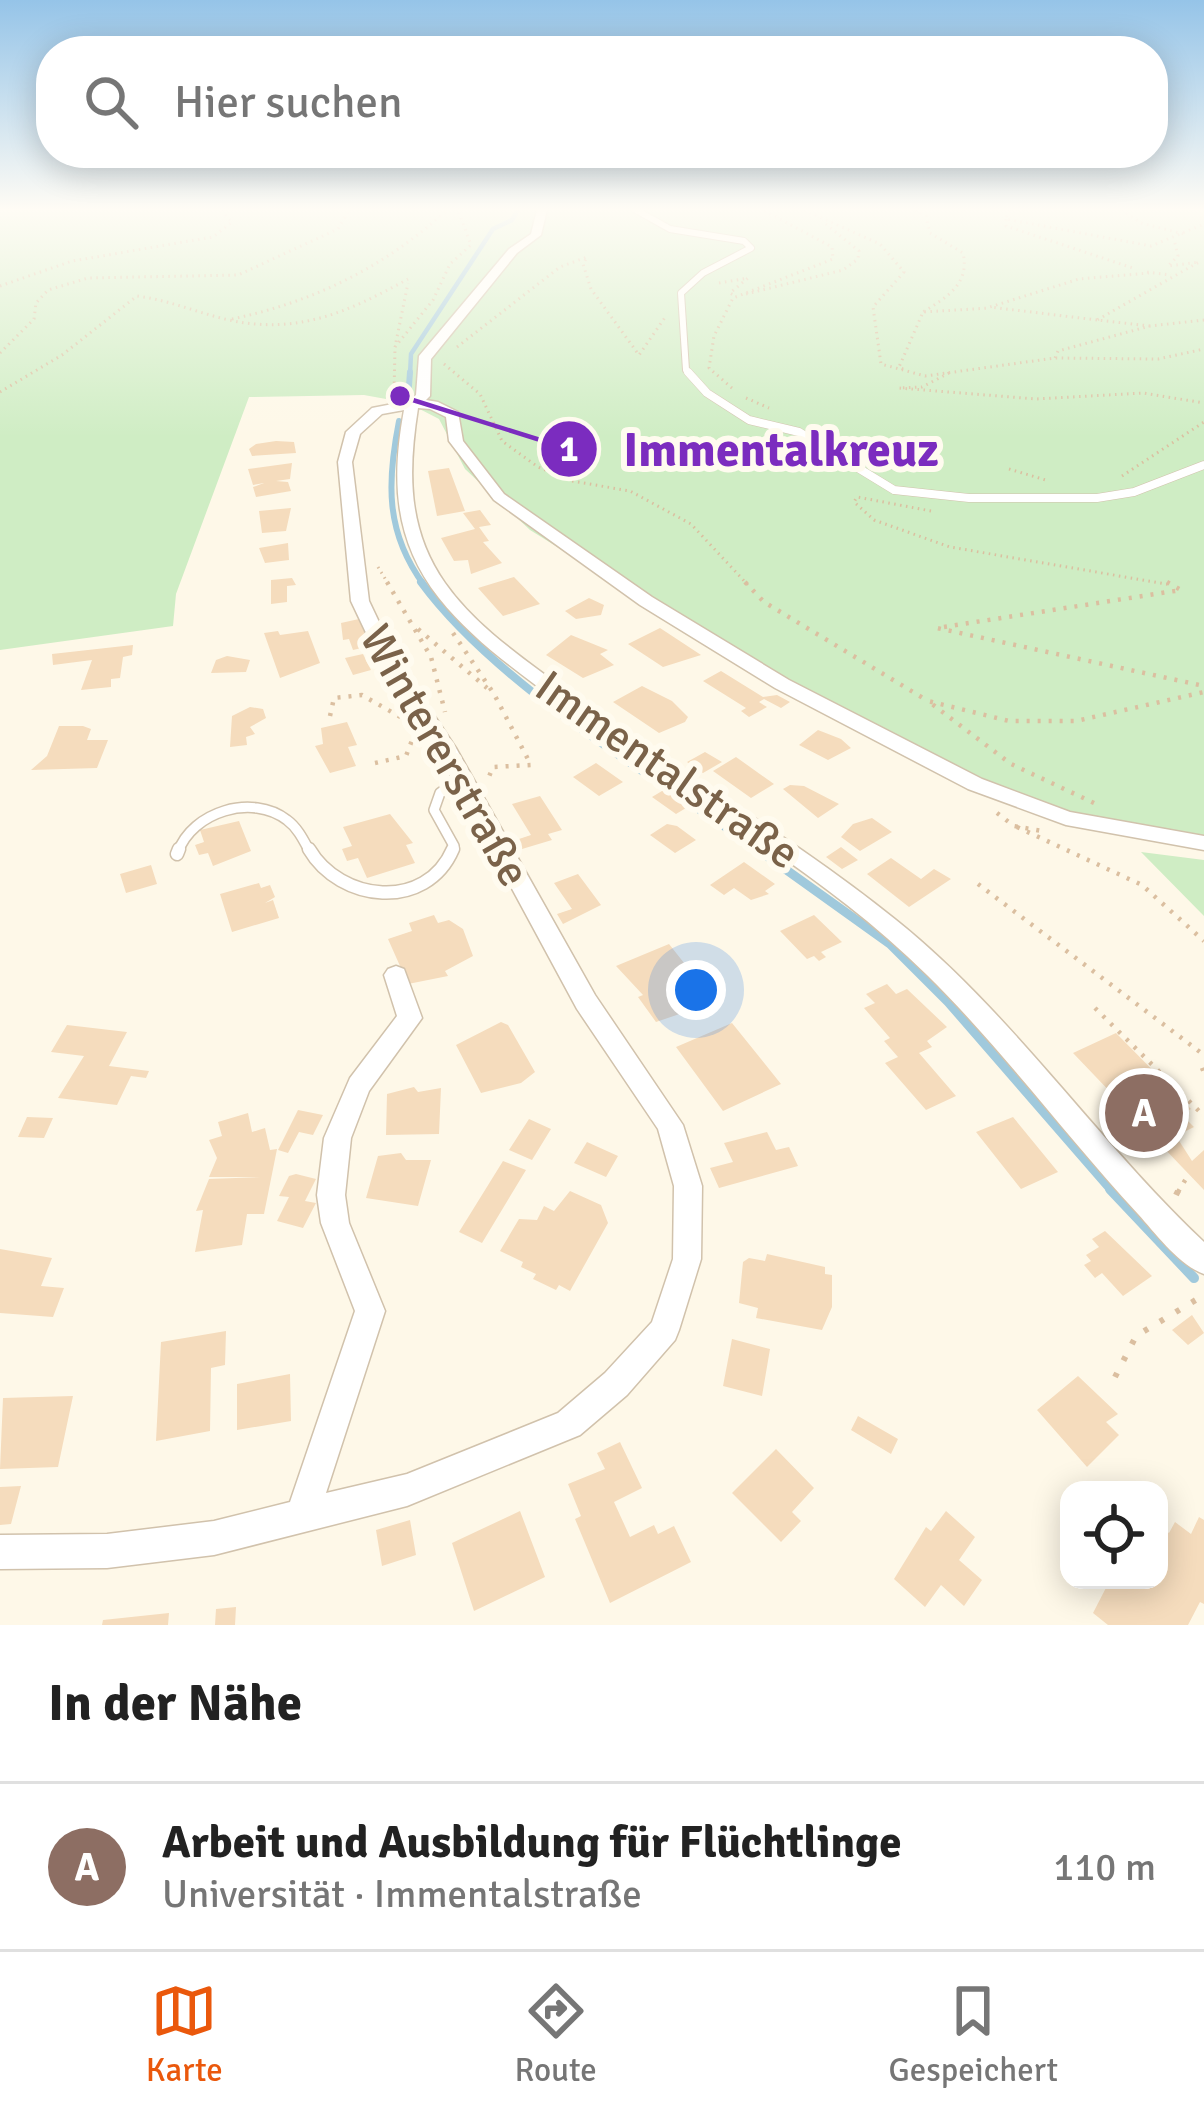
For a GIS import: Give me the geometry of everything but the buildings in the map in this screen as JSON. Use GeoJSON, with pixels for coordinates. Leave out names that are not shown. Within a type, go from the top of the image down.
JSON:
{"type":"FeatureCollection","features":[{"type":"Feature","properties":{"kind":"street","name":"Immentalstraße"},"geometry":{"type":"LineString","coordinates":[[484,286],[424,359],[399,477],[406,512],[434,580],[465,615],[573,705],[904,940],[968,1002],[1165,1226],[1204,1261]]}},
{"type":"Feature","properties":{"kind":"street","name":"Wintererstraße"},"geometry":{"type":"LineString","coordinates":[[0,1552],[107,1552],[214,1538],[407,1490],[569,1424],[616,1384],[664,1330],[687,1259],[688,1186],[670,1126],[586,1002],[473,781],[446,748],[369,625],[350,540],[345,462],[353,432],[377,411],[417,400]]}},
{"type":"Feature","properties":{"kind":"street"},"geometry":{"type":"LineString","coordinates":[[417,400],[453,415],[456,441],[473,466],[499,497],[536,527],[782,685],[1011,798],[1066,818],[1204,843]]}},
{"type":"Feature","properties":{"kind":"street"},"geometry":{"type":"LineString","coordinates":[[302,1517],[370,1311],[358,1269],[334,1223],[334,1143],[354,1091],[386,1042],[410,1018],[396,974]]}},
{"type":"Feature","properties":{"kind":"lane"},"geometry":{"type":"LineString","coordinates":[[685,286],[681,301],[686,370],[730,412],[799,432],[894,490],[914,495],[1097,498],[1134,492],[1204,465]]}},
{"type":"Feature","properties":{"kind":"lane"},"geometry":{"type":"LineString","coordinates":[[177,854],[189,829],[210,816],[266,808],[292,824],[328,875],[367,891],[403,893],[429,883],[450,862],[454,846],[434,811],[440,793],[473,781]]}},
{"type":"Feature","properties":{"kind":"path"},"geometry":{"type":"LineString","coordinates":[[0,353],[34,320],[36,303],[48,290],[62,286]]}},
{"type":"Feature","properties":{"kind":"path"},"geometry":{"type":"LineString","coordinates":[[229,320],[302,304],[333,286]]}},
{"type":"Feature","properties":{"kind":"path"},"geometry":{"type":"LineString","coordinates":[[0,392],[62,356],[137,296],[176,300],[229,320],[285,328],[318,326],[395,286]]}},
{"type":"Feature","properties":{"kind":"path"},"geometry":{"type":"LineString","coordinates":[[407,286],[394,347],[392,394],[417,400],[447,385],[444,335]]}},
{"type":"Feature","properties":{"kind":"path"},"geometry":{"type":"LineString","coordinates":[[394,347],[440,286]]}},
{"type":"Feature","properties":{"kind":"path"},"geometry":{"type":"LineString","coordinates":[[455,348],[538,286]]}},
{"type":"Feature","properties":{"kind":"path"},"geometry":{"type":"LineString","coordinates":[[590,286],[639,355],[673,305],[708,286]]}},
{"type":"Feature","properties":{"kind":"path"},"geometry":{"type":"LineString","coordinates":[[739,286],[730,293],[735,296],[777,286]]}},
{"type":"Feature","properties":{"kind":"path"},"geometry":{"type":"LineString","coordinates":[[766,286],[735,296],[713,336],[709,368],[774,413]]}},
{"type":"Feature","properties":{"kind":"path"},"geometry":{"type":"LineString","coordinates":[[892,286],[873,308],[881,364],[925,376],[1055,358],[1158,359],[1204,349]]}},
{"type":"Feature","properties":{"kind":"path"},"geometry":{"type":"LineString","coordinates":[[908,372],[899,367],[923,312],[960,286]]}},
{"type":"Feature","properties":{"kind":"path"},"geometry":{"type":"LineString","coordinates":[[990,307],[1057,286]]}},
{"type":"Feature","properties":{"kind":"path"},"geometry":{"type":"LineString","coordinates":[[1097,320],[1158,286]]}},
{"type":"Feature","properties":{"kind":"path"},"geometry":{"type":"LineString","coordinates":[[923,312],[994,308],[990,307]]}},
{"type":"Feature","properties":{"kind":"path"},"geometry":{"type":"LineString","coordinates":[[990,307],[1150,326]]}},
{"type":"Feature","properties":{"kind":"path"},"geometry":{"type":"LineString","coordinates":[[1055,358],[1077,342],[1204,320]]}},
{"type":"Feature","properties":{"kind":"path"},"geometry":{"type":"LineString","coordinates":[[443,363],[481,394],[502,441],[538,467],[572,481],[630,491],[691,524],[764,602],[928,700],[1011,764],[1093,803]]}},
{"type":"Feature","properties":{"kind":"path"},"geometry":{"type":"LineString","coordinates":[[954,371],[922,387],[899,388],[1036,399],[1143,393],[1204,403]]}},
{"type":"Feature","properties":{"kind":"path"},"geometry":{"type":"LineString","coordinates":[[1110,480],[1132,474],[1173,446],[1185,429],[1204,422]]}},
{"type":"Feature","properties":{"kind":"path"},"geometry":{"type":"LineString","coordinates":[[1009,469],[1059,484]]}},
{"type":"Feature","properties":{"kind":"path"},"geometry":{"type":"LineString","coordinates":[[928,700],[1010,721],[1076,721],[1201,697],[1204,689],[938,628],[1180,590],[1163,580],[937,545],[887,530],[854,502],[856,497],[891,508],[944,511]]}},
{"type":"Feature","properties":{"kind":"path"},"geometry":{"type":"LineString","coordinates":[[350,540],[363,544],[414,625],[446,696],[446,748]]}},
{"type":"Feature","properties":{"kind":"path"},"geometry":{"type":"LineString","coordinates":[[449,621],[531,765],[493,766],[473,781]]}},
{"type":"Feature","properties":{"kind":"path"},"geometry":{"type":"LineString","coordinates":[[414,625],[494,694]]}},
{"type":"Feature","properties":{"kind":"path"},"geometry":{"type":"LineString","coordinates":[[330,716],[334,698],[348,692],[375,698],[446,748]]}},
{"type":"Feature","properties":{"kind":"path"},"geometry":{"type":"LineString","coordinates":[[375,763],[406,756],[416,730]]}},
{"type":"Feature","properties":{"kind":"path"},"geometry":{"type":"LineString","coordinates":[[1014,826],[1037,842],[1135,881],[1176,911],[1204,941]]}},
{"type":"Feature","properties":{"kind":"path"},"geometry":{"type":"LineString","coordinates":[[978,884],[1204,1054]]}},
{"type":"Feature","properties":{"kind":"path"},"geometry":{"type":"LineString","coordinates":[[1095,1009],[1204,1116]]}},
{"type":"Feature","properties":{"kind":"path"},"geometry":{"type":"LineString","coordinates":[[1174,1193],[1187,1177]]}},
{"type":"Feature","properties":{"kind":"path"},"geometry":{"type":"LineString","coordinates":[[1115,1377],[1136,1336],[1204,1295]]}},
{"type":"Feature","properties":{"kind":"green space"},"geometry":{"type":"Polygon","coordinates":[[[0,286],[1204,286],[1204,845],[1149,840],[1066,820],[779,685],[530,530],[465,469],[439,419],[408,403],[364,395],[249,397],[176,594],[173,626],[0,650],[0,286]]]}},
{"type":"Feature","properties":{"kind":"green space"},"geometry":{"type":"Polygon","coordinates":[[[1141,852],[1204,860],[1204,916],[1141,852]]]}},
{"type":"Feature","properties":{"kind":"waterway"},"geometry":{"type":"LineString","coordinates":[[410,375],[411,354],[456,286]]}},
{"type":"Feature","properties":{"kind":"waterway"},"geometry":{"type":"LineString","coordinates":[[409,386],[410,372]]}},
{"type":"Feature","properties":{"kind":"waterway"},"geometry":{"type":"LineString","coordinates":[[399,421],[392,506],[402,546],[424,585]]}},
{"type":"Feature","properties":{"kind":"waterway"},"geometry":{"type":"LineString","coordinates":[[421,582],[453,621],[534,694],[761,852]]}},
{"type":"Feature","properties":{"kind":"waterway"},"geometry":{"type":"LineString","coordinates":[[757,849],[890,944],[948,1002],[1113,1192]]}},
{"type":"Feature","properties":{"kind":"waterway"},"geometry":{"type":"LineString","coordinates":[[1110,1189],[1194,1278]]}},
{"type":"Feature","properties":{"kind":"place","name":"Immentalkreuz"},"geometry":{"type":"Point","coordinates":[400,396]}},
{"type":"Feature","properties":{"kind":"place","name":"Arbeit und Ausbildung für Flüchtlinge"},"geometry":{"type":"Point","coordinates":[1144,1113]}}]}
